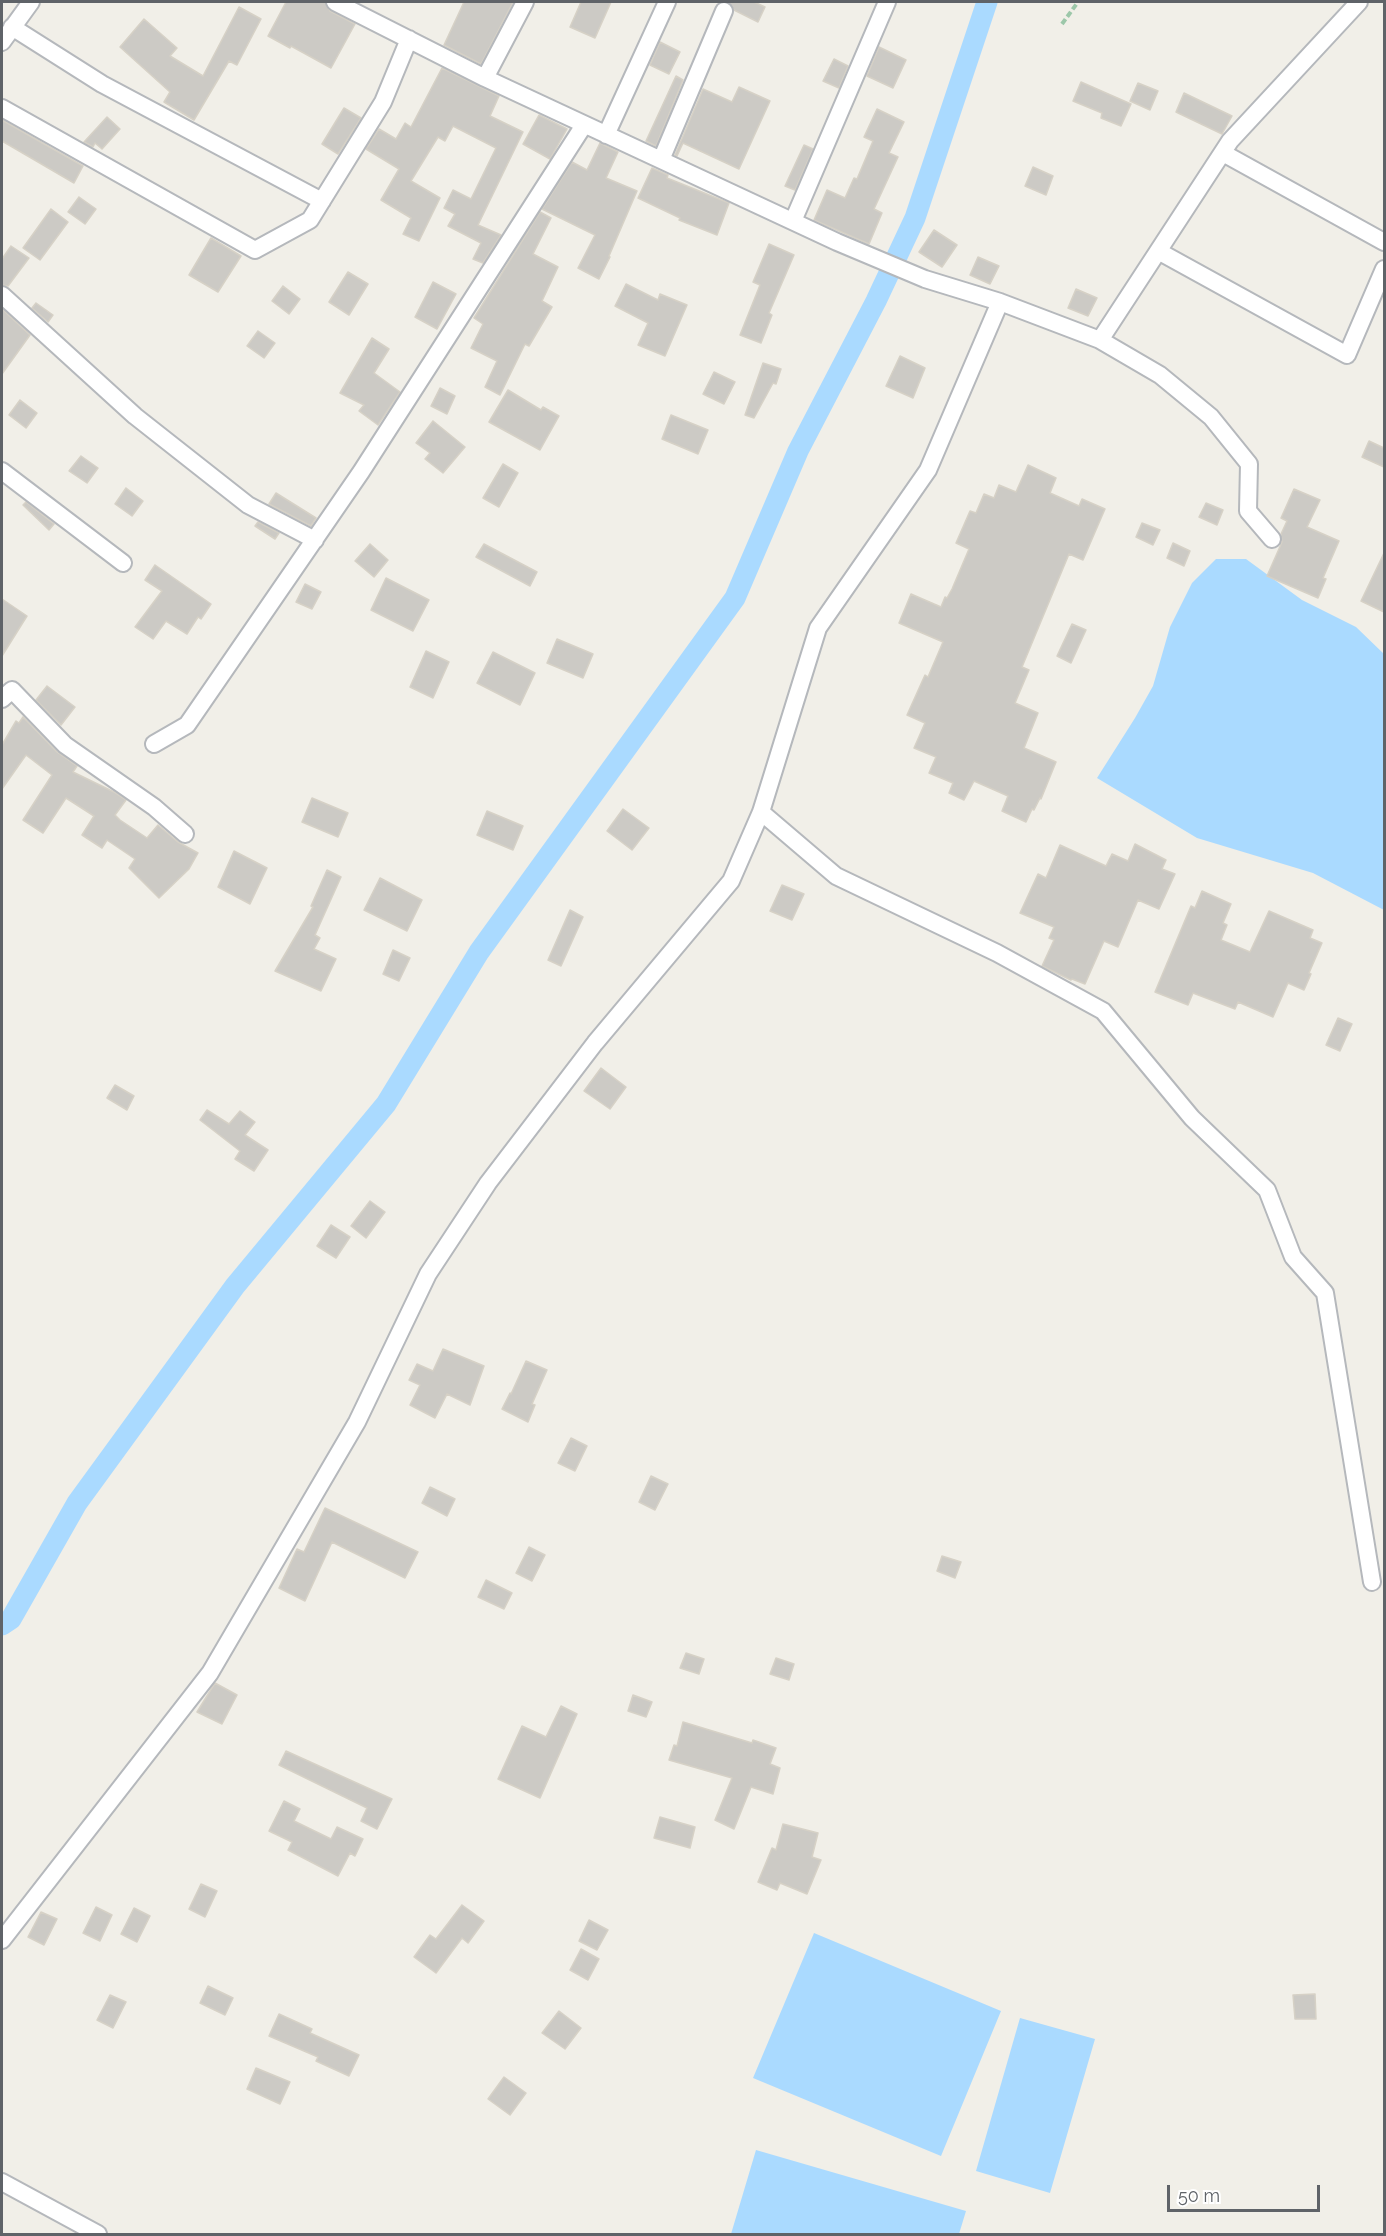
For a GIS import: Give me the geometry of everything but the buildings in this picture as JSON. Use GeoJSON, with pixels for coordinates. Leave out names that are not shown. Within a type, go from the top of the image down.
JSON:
{"type":"FeatureCollection","features":[{"type":"Feature","properties":{"kind":"street"},"geometry":{"type":"LineString","coordinates":[[2,42],[31,2]]}},
{"type":"Feature","properties":{"kind":"street"},"geometry":{"type":"LineString","coordinates":[[335,2],[485,78],[837,242],[925,279],[1000,302],[1100,340],[1160,375],[1211,417],[1249,464],[1248,512],[1272,539]]}},
{"type":"Feature","properties":{"kind":"street"},"geometry":{"type":"LineString","coordinates":[[485,78],[525,2]]}},
{"type":"Feature","properties":{"kind":"street"},"geometry":{"type":"LineString","coordinates":[[606,135],[668,2]]}},
{"type":"Feature","properties":{"kind":"street"},"geometry":{"type":"LineString","coordinates":[[794,221],[886,2]]}},
{"type":"Feature","properties":{"kind":"street"},"geometry":{"type":"LineString","coordinates":[[1100,340],[1230,141],[1359,2]]}},
{"type":"Feature","properties":{"kind":"street"},"geometry":{"type":"LineString","coordinates":[[661,160],[724,11]]}},
{"type":"Feature","properties":{"kind":"street"},"geometry":{"type":"LineString","coordinates":[[12,27],[102,84],[322,201]]}},
{"type":"Feature","properties":{"kind":"street"},"geometry":{"type":"LineString","coordinates":[[2,108],[255,250],[310,220],[383,102],[409,39]]}},
{"type":"Feature","properties":{"kind":"street"},"geometry":{"type":"LineString","coordinates":[[154,744],[187,725],[368,462],[584,125]]}},
{"type":"Feature","properties":{"kind":"street"},"geometry":{"type":"LineString","coordinates":[[1223,153],[1384,242]]}},
{"type":"Feature","properties":{"kind":"street"},"geometry":{"type":"LineString","coordinates":[[1158,251],[1347,355],[1384,269]]}},
{"type":"Feature","properties":{"kind":"street"},"geometry":{"type":"LineString","coordinates":[[2,295],[135,416],[248,505],[315,540]]}},
{"type":"Feature","properties":{"kind":"street"},"geometry":{"type":"LineString","coordinates":[[2,1940],[210,1673],[357,1422],[428,1274],[488,1183],[580,1062],[731,881],[761,812],[818,628],[928,470],[1000,302]]}},
{"type":"Feature","properties":{"kind":"street"},"geometry":{"type":"LineString","coordinates":[[2,471],[123,563]]}},
{"type":"Feature","properties":{"kind":"street"},"geometry":{"type":"LineString","coordinates":[[2,699],[12,690],[65,745],[154,807],[185,834]]}},
{"type":"Feature","properties":{"kind":"street"},"geometry":{"type":"LineString","coordinates":[[761,812],[836,876],[997,952],[1103,1011],[1192,1118],[1267,1190],[1293,1257],[1325,1293],[1372,1582]]}},
{"type":"Feature","properties":{"kind":"street"},"geometry":{"type":"LineString","coordinates":[[2,2182],[98,2235]]}},
{"type":"Feature","properties":{"kind":"path"},"geometry":{"type":"LineString","coordinates":[[1062,24],[1078,2]]}},
{"type":"Feature","properties":{"kind":"water"},"geometry":{"type":"Polygon","coordinates":[[[1216,559],[1246,559],[1302,600],[1356,627],[1384,654],[1384,910],[1313,873],[1197,838],[1097,778],[1153,686],[1170,627],[1192,583],[1216,559]]]}},
{"type":"Feature","properties":{"kind":"water"},"geometry":{"type":"Polygon","coordinates":[[[814,1933],[1001,2011],[941,2156],[753,2078],[814,1933]]]}},
{"type":"Feature","properties":{"kind":"water"},"geometry":{"type":"Polygon","coordinates":[[[1020,2018],[1095,2039],[1050,2193],[976,2171],[1020,2018]]]}},
{"type":"Feature","properties":{"kind":"water"},"geometry":{"type":"Polygon","coordinates":[[[756,2150],[966,2211],[959,2234],[731,2234],[756,2150]]]}},
{"type":"Feature","properties":{"kind":"waterway"},"geometry":{"type":"LineString","coordinates":[[2,1625],[11,1619],[77,1503],[235,1286],[386,1104],[479,952],[735,598],[798,451],[876,301],[915,218],[987,2]]}}]}
